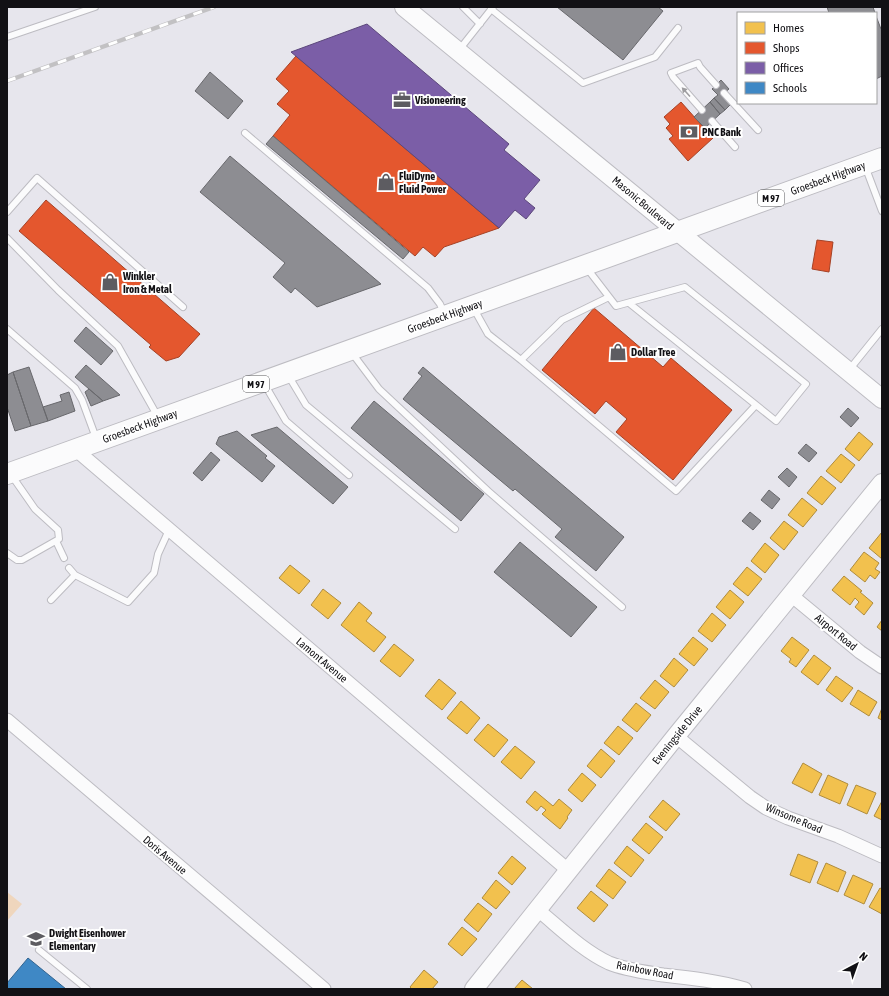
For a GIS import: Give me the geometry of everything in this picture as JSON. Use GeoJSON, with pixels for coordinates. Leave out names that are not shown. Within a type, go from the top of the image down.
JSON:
{"type":"FeatureCollection","features":[{"type":"Feature","properties":{"kind":"main road","name":"Groesbeck Highway"},"geometry":{"type":"LineString","coordinates":[[8,473],[873,162]]}},
{"type":"Feature","properties":{"kind":"street","name":"Masonic Boulevard"},"geometry":{"type":"LineString","coordinates":[[404,7],[882,399]]}},
{"type":"Feature","properties":{"kind":"street","name":"Lamont Avenue"},"geometry":{"type":"LineString","coordinates":[[74,450],[569,871]]}},
{"type":"Feature","properties":{"kind":"street","name":"Eveningside Drive"},"geometry":{"type":"LineString","coordinates":[[474,989],[676,736],[882,483]]}},
{"type":"Feature","properties":{"kind":"street","name":"Airport Road"},"geometry":{"type":"LineString","coordinates":[[791,595],[860,652],[882,667]]}},
{"type":"Feature","properties":{"kind":"street","name":"Doris Avenue"},"geometry":{"type":"LineString","coordinates":[[7,720],[324,989]]}},
{"type":"Feature","properties":{"kind":"street","name":"Winsome Road"},"geometry":{"type":"LineString","coordinates":[[676,736],[750,797],[766,808],[788,818],[838,836],[882,856]]}},
{"type":"Feature","properties":{"kind":"street","name":"Rainbow Road"},"geometry":{"type":"LineString","coordinates":[[538,910],[582,946],[609,963],[645,972],[723,983],[745,989]]}},
{"type":"Feature","properties":{"kind":"lane"},"geometry":{"type":"LineString","coordinates":[[7,37],[95,7]]}},
{"type":"Feature","properties":{"kind":"lane"},"geometry":{"type":"LineString","coordinates":[[463,7],[480,24]]}},
{"type":"Feature","properties":{"kind":"lane"},"geometry":{"type":"LineString","coordinates":[[458,51],[492,8],[583,83],[655,57],[678,28]]}},
{"type":"Feature","properties":{"kind":"lane"},"geometry":{"type":"LineString","coordinates":[[702,110],[671,73],[698,63],[716,85]]}},
{"type":"Feature","properties":{"kind":"lane"},"geometry":{"type":"LineString","coordinates":[[724,93],[758,130]]}},
{"type":"Feature","properties":{"kind":"lane"},"geometry":{"type":"LineString","coordinates":[[712,121],[735,147]]}},
{"type":"Feature","properties":{"kind":"lane"},"geometry":{"type":"LineString","coordinates":[[245,133],[428,288],[440,304],[445,316]]}},
{"type":"Feature","properties":{"kind":"lane"},"geometry":{"type":"LineString","coordinates":[[873,162],[882,211]]}},
{"type":"Feature","properties":{"kind":"lane"},"geometry":{"type":"LineString","coordinates":[[7,212],[38,178],[182,307]]}},
{"type":"Feature","properties":{"kind":"lane"},"geometry":{"type":"LineString","coordinates":[[7,238],[58,290],[118,346],[159,419]]}},
{"type":"Feature","properties":{"kind":"lane"},"geometry":{"type":"LineString","coordinates":[[585,266],[616,306],[685,287],[806,384],[776,421],[629,303]]}},
{"type":"Feature","properties":{"kind":"lane"},"geometry":{"type":"LineString","coordinates":[[520,360],[562,320],[609,297]]}},
{"type":"Feature","properties":{"kind":"lane"},"geometry":{"type":"LineString","coordinates":[[473,306],[488,334],[676,491],[756,405]]}},
{"type":"Feature","properties":{"kind":"lane"},"geometry":{"type":"LineString","coordinates":[[7,329],[75,388],[82,400],[98,441]]}},
{"type":"Feature","properties":{"kind":"lane"},"geometry":{"type":"LineString","coordinates":[[848,371],[882,329]]}},
{"type":"Feature","properties":{"kind":"lane"},"geometry":{"type":"LineString","coordinates":[[350,350],[378,389],[488,491],[622,607]]}},
{"type":"Feature","properties":{"kind":"lane"},"geometry":{"type":"LineString","coordinates":[[287,373],[306,405],[455,529]]}},
{"type":"Feature","properties":{"kind":"lane"},"geometry":{"type":"LineString","coordinates":[[263,382],[286,421],[349,475]]}},
{"type":"Feature","properties":{"kind":"lane"},"geometry":{"type":"LineString","coordinates":[[7,553],[17,560],[22,560],[59,539],[58,530],[35,509],[8,473]]}},
{"type":"Feature","properties":{"kind":"lane"},"geometry":{"type":"LineString","coordinates":[[69,568],[75,575],[128,602],[154,573],[158,554],[169,530]]}},
{"type":"Feature","properties":{"kind":"lane"},"geometry":{"type":"LineString","coordinates":[[56,541],[64,558]]}},
{"type":"Feature","properties":{"kind":"lane"},"geometry":{"type":"LineString","coordinates":[[51,600],[75,575]]}},
{"type":"Feature","properties":{"kind":"lane"},"geometry":{"type":"LineString","coordinates":[[39,950],[87,989]]}},
{"type":"Feature","properties":{"kind":"shaded area"},"geometry":{"type":"Polygon","coordinates":[[[7,892],[22,904],[7,921],[7,892]]]}},
{"type":"Feature","properties":{"kind":"building: Homes"},"geometry":{"type":"Polygon","coordinates":[[[859,432],[873,444],[859,461],[845,449],[859,432]]]}},
{"type":"Feature","properties":{"kind":"building: Homes"},"geometry":{"type":"Polygon","coordinates":[[[841,454],[855,465],[841,483],[826,471],[841,454]]]}},
{"type":"Feature","properties":{"kind":"building: Homes"},"geometry":{"type":"Polygon","coordinates":[[[821,476],[836,488],[822,505],[807,493],[821,476]]]}},
{"type":"Feature","properties":{"kind":"building: Homes"},"geometry":{"type":"Polygon","coordinates":[[[802,498],[817,510],[803,527],[788,515],[802,498]]]}},
{"type":"Feature","properties":{"kind":"building: Homes"},"geometry":{"type":"Polygon","coordinates":[[[784,521],[798,532],[784,550],[770,538],[784,521]]]}},
{"type":"Feature","properties":{"kind":"building: Homes"},"geometry":{"type":"Polygon","coordinates":[[[882,532],[882,559],[869,548],[882,532]]]}},
{"type":"Feature","properties":{"kind":"building: Homes"},"geometry":{"type":"Polygon","coordinates":[[[765,543],[779,555],[765,573],[751,561],[765,543]]]}},
{"type":"Feature","properties":{"kind":"building: Homes"},"geometry":{"type":"Polygon","coordinates":[[[864,552],[879,563],[875,569],[880,572],[875,579],[870,575],[865,582],[850,570],[864,552]]]}},
{"type":"Feature","properties":{"kind":"building: Homes"},"geometry":{"type":"Polygon","coordinates":[[[290,565],[310,581],[299,594],[279,578],[290,565]]]}},
{"type":"Feature","properties":{"kind":"building: Homes"},"geometry":{"type":"Polygon","coordinates":[[[747,567],[762,579],[748,596],[733,584],[747,567]]]}},
{"type":"Feature","properties":{"kind":"building: Homes"},"geometry":{"type":"Polygon","coordinates":[[[844,576],[862,591],[860,592],[873,603],[864,615],[855,607],[859,602],[855,598],[850,605],[832,590],[844,576]]]}},
{"type":"Feature","properties":{"kind":"building: Homes"},"geometry":{"type":"Polygon","coordinates":[[[323,589],[341,603],[328,619],[311,605],[323,589]]]}},
{"type":"Feature","properties":{"kind":"building: Homes"},"geometry":{"type":"Polygon","coordinates":[[[730,590],[744,602],[730,619],[716,607],[730,590]]]}},
{"type":"Feature","properties":{"kind":"building: Homes"},"geometry":{"type":"Polygon","coordinates":[[[359,602],[372,613],[366,621],[386,637],[374,652],[341,625],[359,602]]]}},
{"type":"Feature","properties":{"kind":"building: Homes"},"geometry":{"type":"Polygon","coordinates":[[[712,613],[726,625],[712,642],[698,631],[712,613]]]}},
{"type":"Feature","properties":{"kind":"building: Homes"},"geometry":{"type":"Polygon","coordinates":[[[882,620],[882,631],[877,627],[882,620]]]}},
{"type":"Feature","properties":{"kind":"building: Homes"},"geometry":{"type":"Polygon","coordinates":[[[693,637],[708,649],[694,666],[679,654],[693,637]]]}},
{"type":"Feature","properties":{"kind":"building: Homes"},"geometry":{"type":"Polygon","coordinates":[[[792,637],[809,650],[796,667],[789,662],[791,659],[781,651],[792,637]]]}},
{"type":"Feature","properties":{"kind":"building: Homes"},"geometry":{"type":"Polygon","coordinates":[[[394,644],[414,660],[400,677],[380,661],[394,644]]]}},
{"type":"Feature","properties":{"kind":"building: Homes"},"geometry":{"type":"Polygon","coordinates":[[[814,655],[831,668],[818,685],[801,672],[814,655]]]}},
{"type":"Feature","properties":{"kind":"building: Homes"},"geometry":{"type":"Polygon","coordinates":[[[674,658],[688,670],[674,687],[660,676],[674,658]]]}},
{"type":"Feature","properties":{"kind":"building: Homes"},"geometry":{"type":"Polygon","coordinates":[[[836,676],[853,688],[842,702],[826,690],[836,676]]]}},
{"type":"Feature","properties":{"kind":"building: Homes"},"geometry":{"type":"Polygon","coordinates":[[[439,679],[456,693],[442,710],[425,696],[439,679]]]}},
{"type":"Feature","properties":{"kind":"building: Homes"},"geometry":{"type":"Polygon","coordinates":[[[655,680],[669,692],[655,709],[640,698],[655,680]]]}},
{"type":"Feature","properties":{"kind":"building: Homes"},"geometry":{"type":"Polygon","coordinates":[[[858,690],[877,702],[869,716],[850,704],[858,690]]]}},
{"type":"Feature","properties":{"kind":"building: Homes"},"geometry":{"type":"Polygon","coordinates":[[[461,701],[480,718],[467,734],[447,718],[461,701]]]}},
{"type":"Feature","properties":{"kind":"building: Homes"},"geometry":{"type":"Polygon","coordinates":[[[636,703],[651,715],[637,732],[622,720],[636,703]]]}},
{"type":"Feature","properties":{"kind":"building: Homes"},"geometry":{"type":"Polygon","coordinates":[[[882,708],[882,720],[878,718],[882,708]]]}},
{"type":"Feature","properties":{"kind":"building: Homes"},"geometry":{"type":"Polygon","coordinates":[[[488,724],[508,740],[494,757],[474,740],[488,724]]]}},
{"type":"Feature","properties":{"kind":"building: Homes"},"geometry":{"type":"Polygon","coordinates":[[[618,726],[633,738],[619,755],[604,743],[618,726]]]}},
{"type":"Feature","properties":{"kind":"building: Homes"},"geometry":{"type":"Polygon","coordinates":[[[515,746],[535,762],[521,779],[501,762],[515,746]]]}},
{"type":"Feature","properties":{"kind":"building: Homes"},"geometry":{"type":"Polygon","coordinates":[[[601,749],[615,761],[601,778],[587,766],[601,749]]]}},
{"type":"Feature","properties":{"kind":"building: Homes"},"geometry":{"type":"Polygon","coordinates":[[[803,763],[822,774],[812,793],[792,783],[803,763]]]}},
{"type":"Feature","properties":{"kind":"building: Homes"},"geometry":{"type":"Polygon","coordinates":[[[582,773],[596,785],[582,802],[568,790],[582,773]]]}},
{"type":"Feature","properties":{"kind":"building: Homes"},"geometry":{"type":"Polygon","coordinates":[[[828,775],[848,784],[840,804],[819,795],[828,775]]]}},
{"type":"Feature","properties":{"kind":"building: Homes"},"geometry":{"type":"Polygon","coordinates":[[[856,785],[876,793],[867,814],[847,805],[856,785]]]}},
{"type":"Feature","properties":{"kind":"building: Homes"},"geometry":{"type":"Polygon","coordinates":[[[535,791],[553,806],[559,799],[572,810],[560,829],[542,814],[546,810],[541,806],[537,811],[526,802],[535,791]]]}},
{"type":"Feature","properties":{"kind":"building: Homes"},"geometry":{"type":"Polygon","coordinates":[[[663,800],[680,814],[666,831],[649,817],[663,800]]]}},
{"type":"Feature","properties":{"kind":"building: Homes"},"geometry":{"type":"Polygon","coordinates":[[[882,801],[882,820],[874,816],[882,801]]]}},
{"type":"Feature","properties":{"kind":"building: Homes"},"geometry":{"type":"Polygon","coordinates":[[[646,823],[663,837],[649,854],[632,840],[646,823]]]}},
{"type":"Feature","properties":{"kind":"building: Homes"},"geometry":{"type":"Polygon","coordinates":[[[627,846],[644,860],[631,877],[614,863],[627,846]]]}},
{"type":"Feature","properties":{"kind":"building: Homes"},"geometry":{"type":"Polygon","coordinates":[[[798,854],[818,862],[810,883],[790,875],[798,854]]]}},
{"type":"Feature","properties":{"kind":"building: Homes"},"geometry":{"type":"Polygon","coordinates":[[[512,856],[526,868],[512,885],[498,873],[512,856]]]}},
{"type":"Feature","properties":{"kind":"building: Homes"},"geometry":{"type":"Polygon","coordinates":[[[826,863],[846,872],[838,892],[817,883],[826,863]]]}},
{"type":"Feature","properties":{"kind":"building: Homes"},"geometry":{"type":"Polygon","coordinates":[[[609,869],[626,882],[613,899],[596,886],[609,869]]]}},
{"type":"Feature","properties":{"kind":"building: Homes"},"geometry":{"type":"Polygon","coordinates":[[[853,875],[873,884],[864,904],[844,895],[853,875]]]}},
{"type":"Feature","properties":{"kind":"building: Homes"},"geometry":{"type":"Polygon","coordinates":[[[496,880],[510,892],[496,909],[482,898],[496,880]]]}},
{"type":"Feature","properties":{"kind":"building: Homes"},"geometry":{"type":"Polygon","coordinates":[[[880,888],[882,889],[882,914],[869,907],[880,888]]]}},
{"type":"Feature","properties":{"kind":"building: Homes"},"geometry":{"type":"Polygon","coordinates":[[[591,891],[608,905],[594,922],[577,908],[591,891]]]}},
{"type":"Feature","properties":{"kind":"building: Homes"},"geometry":{"type":"Polygon","coordinates":[[[478,903],[492,914],[478,932],[464,920],[478,903]]]}},
{"type":"Feature","properties":{"kind":"building: Homes"},"geometry":{"type":"Polygon","coordinates":[[[462,927],[477,939],[462,956],[448,944],[462,927]]]}},
{"type":"Feature","properties":{"kind":"building: Homes"},"geometry":{"type":"Polygon","coordinates":[[[80,932],[84,936],[81,940],[77,937],[80,932]]]}},
{"type":"Feature","properties":{"kind":"building: Homes"},"geometry":{"type":"Polygon","coordinates":[[[424,970],[438,982],[432,989],[412,989],[410,987],[424,970]]]}},
{"type":"Feature","properties":{"kind":"building: Homes"},"geometry":{"type":"Polygon","coordinates":[[[522,980],[533,989],[514,989],[522,980]]]}},
{"type":"Feature","properties":{"kind":"building: Shops","name":"FluiDyne Fluid Power"},"geometry":{"type":"Polygon","coordinates":[[[296,56],[499,228],[444,247],[435,257],[423,247],[415,256],[273,136],[290,115],[277,104],[289,91],[276,79],[296,56]]]}},
{"type":"Feature","properties":{"kind":"building: Shops","name":"PNC Bank"},"geometry":{"type":"Polygon","coordinates":[[[681,102],[713,138],[688,161],[669,139],[673,136],[666,128],[670,124],[664,117],[681,102]]]}},
{"type":"Feature","properties":{"kind":"building: Shops","name":"Winkler Iron & Metal"},"geometry":{"type":"Polygon","coordinates":[[[46,200],[200,334],[179,357],[166,361],[149,347],[151,345],[19,231],[46,200]]]}},
{"type":"Feature","properties":{"kind":"building: Shops"},"geometry":{"type":"Polygon","coordinates":[[[817,240],[833,242],[829,272],[812,269],[817,240]]]}},
{"type":"Feature","properties":{"kind":"building: Shops"},"geometry":{"type":"Polygon","coordinates":[[[594,308],[663,367],[671,358],[732,410],[673,480],[616,432],[627,419],[606,401],[595,414],[542,370],[594,308]]]}},
{"type":"Feature","properties":{"kind":"building: Offices","name":"Visioneering"},"geometry":{"type":"Polygon","coordinates":[[[367,24],[509,144],[504,150],[540,180],[524,199],[535,208],[526,219],[515,210],[499,228],[291,52],[367,24]]]}},
{"type":"Feature","properties":{"kind":"building: Schools"},"geometry":{"type":"Polygon","coordinates":[[[28,958],[66,989],[7,989],[7,983],[28,958]]]}},
{"type":"Feature","properties":{"kind":"building: Industry"},"geometry":{"type":"Polygon","coordinates":[[[557,7],[658,7],[663,11],[623,60],[557,7]]]}},
{"type":"Feature","properties":{"kind":"building: Industry"},"geometry":{"type":"Polygon","coordinates":[[[827,7],[873,7],[875,12],[829,12],[827,7]]]}},
{"type":"Feature","properties":{"kind":"building: Industry"},"geometry":{"type":"Polygon","coordinates":[[[877,19],[881,29],[882,28],[882,76],[877,78],[877,19]]]}},
{"type":"Feature","properties":{"kind":"building: Industry"},"geometry":{"type":"Polygon","coordinates":[[[210,72],[243,101],[228,119],[195,91],[210,72]]]}},
{"type":"Feature","properties":{"kind":"building: Industry"},"geometry":{"type":"Polygon","coordinates":[[[721,80],[729,89],[722,95],[731,104],[725,110],[714,98],[718,95],[712,89],[721,80]]]}},
{"type":"Feature","properties":{"kind":"building: Industry"},"geometry":{"type":"Polygon","coordinates":[[[714,98],[725,110],[720,114],[710,102],[714,98]]]}},
{"type":"Feature","properties":{"kind":"building: Industry"},"geometry":{"type":"Polygon","coordinates":[[[710,102],[720,114],[705,128],[694,117],[710,102]]]}},
{"type":"Feature","properties":{"kind":"building: Industry"},"geometry":{"type":"Polygon","coordinates":[[[273,136],[409,252],[403,259],[266,144],[273,136]]]}},
{"type":"Feature","properties":{"kind":"building: Industry"},"geometry":{"type":"Polygon","coordinates":[[[230,156],[381,284],[317,307],[295,288],[291,293],[273,277],[285,263],[200,192],[230,156]]]}},
{"type":"Feature","properties":{"kind":"building: Industry"},"geometry":{"type":"Polygon","coordinates":[[[86,327],[113,351],[101,365],[74,341],[86,327]]]}},
{"type":"Feature","properties":{"kind":"building: Industry"},"geometry":{"type":"Polygon","coordinates":[[[86,365],[120,395],[103,401],[75,377],[86,365]]]}},
{"type":"Feature","properties":{"kind":"building: Industry"},"geometry":{"type":"Polygon","coordinates":[[[29,367],[48,421],[31,426],[13,372],[29,367]]]}},
{"type":"Feature","properties":{"kind":"building: Industry"},"geometry":{"type":"Polygon","coordinates":[[[423,367],[624,537],[596,571],[555,537],[562,529],[515,489],[513,491],[403,399],[422,376],[418,373],[423,367]]]}},
{"type":"Feature","properties":{"kind":"building: Industry"},"geometry":{"type":"Polygon","coordinates":[[[13,372],[31,426],[15,431],[7,407],[7,375],[13,372]]]}},
{"type":"Feature","properties":{"kind":"building: Industry"},"geometry":{"type":"Polygon","coordinates":[[[89,389],[103,401],[91,406],[85,392],[89,389]]]}},
{"type":"Feature","properties":{"kind":"building: Industry"},"geometry":{"type":"Polygon","coordinates":[[[69,392],[75,411],[48,421],[43,407],[62,401],[60,395],[69,392]]]}},
{"type":"Feature","properties":{"kind":"building: Industry"},"geometry":{"type":"Polygon","coordinates":[[[374,401],[484,494],[461,521],[351,428],[374,401]]]}},
{"type":"Feature","properties":{"kind":"building: Industry"},"geometry":{"type":"Polygon","coordinates":[[[848,408],[859,418],[851,427],[840,417],[848,408]]]}},
{"type":"Feature","properties":{"kind":"building: Industry"},"geometry":{"type":"Polygon","coordinates":[[[277,427],[348,487],[333,504],[251,435],[277,427]]]}},
{"type":"Feature","properties":{"kind":"building: Industry"},"geometry":{"type":"Polygon","coordinates":[[[237,431],[267,456],[265,458],[275,466],[262,482],[216,444],[219,437],[237,431]]]}},
{"type":"Feature","properties":{"kind":"building: Industry"},"geometry":{"type":"Polygon","coordinates":[[[806,444],[817,453],[809,462],[798,453],[806,444]]]}},
{"type":"Feature","properties":{"kind":"building: Industry"},"geometry":{"type":"Polygon","coordinates":[[[211,452],[220,460],[202,481],[193,473],[211,452]]]}},
{"type":"Feature","properties":{"kind":"building: Industry"},"geometry":{"type":"Polygon","coordinates":[[[787,468],[797,477],[789,487],[778,477],[787,468]]]}},
{"type":"Feature","properties":{"kind":"building: Industry"},"geometry":{"type":"Polygon","coordinates":[[[769,490],[780,499],[772,509],[761,500],[769,490]]]}},
{"type":"Feature","properties":{"kind":"building: Industry"},"geometry":{"type":"Polygon","coordinates":[[[750,512],[761,521],[753,530],[742,521],[750,512]]]}},
{"type":"Feature","properties":{"kind":"building: Industry"},"geometry":{"type":"Polygon","coordinates":[[[520,542],[597,607],[571,637],[494,572],[520,542]]]}},
{"type":"Feature","properties":{"kind":"railway"},"geometry":{"type":"LineString","coordinates":[[7,81],[214,7]]}},
{"type":"Feature","properties":{"kind":"place","name":"Visioneering"},"geometry":{"type":"Point","coordinates":[402,100]}},
{"type":"Feature","properties":{"kind":"place","name":"PNC Bank"},"geometry":{"type":"Point","coordinates":[689,132]}},
{"type":"Feature","properties":{"kind":"place","name":"FluiDyne Fluid Power"},"geometry":{"type":"Point","coordinates":[386,182]}},
{"type":"Feature","properties":{"kind":"place","name":"Winkler Iron & Metal"},"geometry":{"type":"Point","coordinates":[110,282]}},
{"type":"Feature","properties":{"kind":"place","name":"Dollar Tree"},"geometry":{"type":"Point","coordinates":[618,352]}},
{"type":"Feature","properties":{"kind":"place","name":"Dwight Eisenhower Elementary"},"geometry":{"type":"Point","coordinates":[36,939]}}]}
